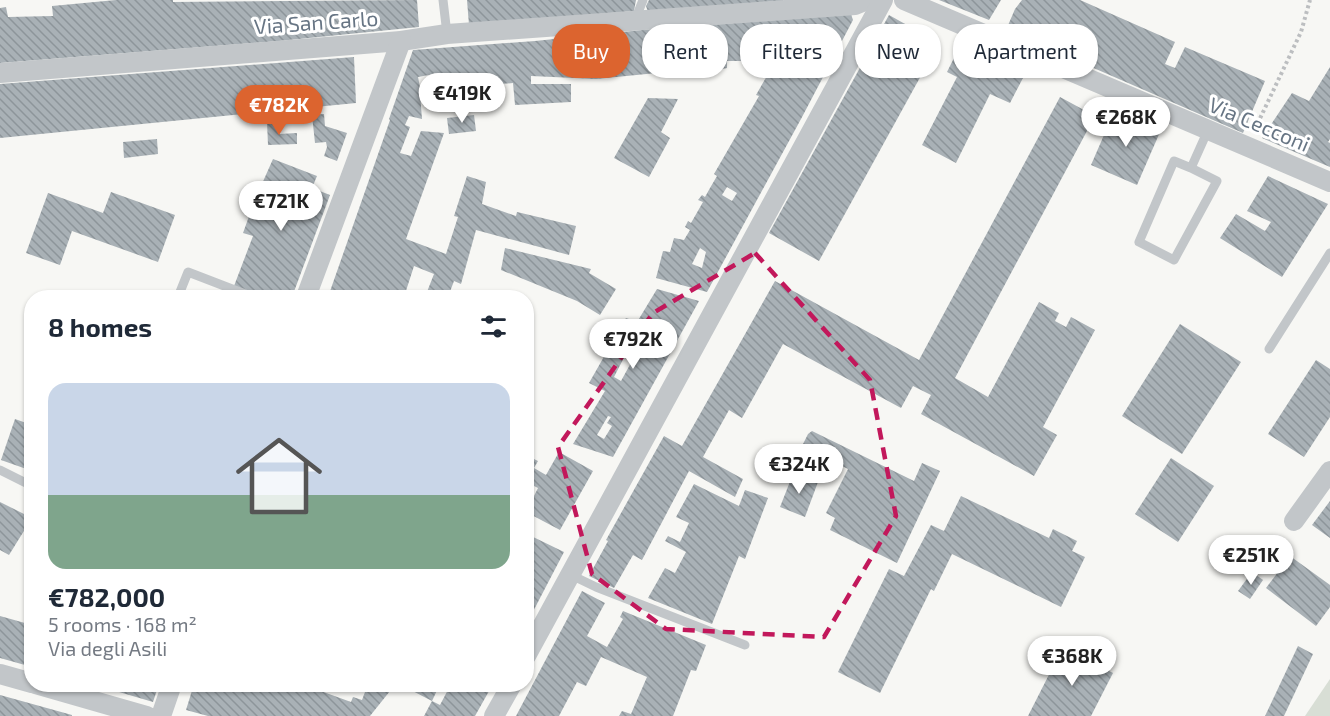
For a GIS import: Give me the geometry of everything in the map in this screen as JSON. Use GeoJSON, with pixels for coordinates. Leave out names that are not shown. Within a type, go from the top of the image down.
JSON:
{"type":"FeatureCollection","features":[{"type":"Feature","properties":{"kind":"street","name":"Via San Carlo"},"geometry":{"type":"LineString","coordinates":[[0,73],[401,41],[447,34],[855,5],[867,0]]}},
{"type":"Feature","properties":{"kind":"street"},"geometry":{"type":"LineString","coordinates":[[534,642],[883,0]]}},
{"type":"Feature","properties":{"kind":"street","name":"Via Cecconi"},"geometry":{"type":"LineString","coordinates":[[904,0],[1330,182]]}},
{"type":"Feature","properties":{"kind":"street"},"geometry":{"type":"LineString","coordinates":[[309,290],[401,41]]}},
{"type":"Feature","properties":{"kind":"street"},"geometry":{"type":"LineString","coordinates":[[1294,521],[1330,471]]}},
{"type":"Feature","properties":{"kind":"street"},"geometry":{"type":"LineString","coordinates":[[0,674],[24,681]]}},
{"type":"Feature","properties":{"kind":"street"},"geometry":{"type":"LineString","coordinates":[[62,692],[147,716]]}},
{"type":"Feature","properties":{"kind":"street"},"geometry":{"type":"LineString","coordinates":[[162,716],[170,692]]}},
{"type":"Feature","properties":{"kind":"street"},"geometry":{"type":"LineString","coordinates":[[494,716],[508,692]]}},
{"type":"Feature","properties":{"kind":"lane"},"geometry":{"type":"LineString","coordinates":[[443,0],[447,34]]}},
{"type":"Feature","properties":{"kind":"lane"},"geometry":{"type":"LineString","coordinates":[[635,20],[643,0]]}},
{"type":"Feature","properties":{"kind":"lane"},"geometry":{"type":"LineString","coordinates":[[1191,168],[1208,129]]}},
{"type":"Feature","properties":{"kind":"lane"},"geometry":{"type":"LineString","coordinates":[[1174,161],[1191,168],[1217,181],[1174,260],[1139,242],[1174,161]]}},
{"type":"Feature","properties":{"kind":"lane"},"geometry":{"type":"LineString","coordinates":[[1269,348],[1330,253]]}},
{"type":"Feature","properties":{"kind":"lane"},"geometry":{"type":"LineString","coordinates":[[181,290],[188,272],[235,290]]}},
{"type":"Feature","properties":{"kind":"lane"},"geometry":{"type":"LineString","coordinates":[[0,470],[24,482]]}},
{"type":"Feature","properties":{"kind":"lane"},"geometry":{"type":"LineString","coordinates":[[571,575],[596,587],[745,645]]}},
{"type":"Feature","properties":{"kind":"path"},"geometry":{"type":"LineString","coordinates":[[1247,146],[1301,32],[1310,0]]}},
{"type":"Feature","properties":{"kind":"highlighted area"},"geometry":{"type":"Polygon","coordinates":[[[755,253],[870,380],[896,516],[824,637],[666,629],[592,574],[558,447],[653,313],[755,253]]]}},
{"type":"Feature","properties":{"kind":"shaded area"},"geometry":{"type":"Polygon","coordinates":[[[1330,679],[1330,716],[1305,716],[1330,679]]]}},
{"type":"Feature","properties":{"kind":"building"},"geometry":{"type":"Polygon","coordinates":[[[116,0],[173,0],[173,2],[417,0],[419,27],[279,41],[0,63],[0,8],[6,7],[8,17],[53,16],[52,6],[116,0]]]}},
{"type":"Feature","properties":{"kind":"building"},"geometry":{"type":"Polygon","coordinates":[[[467,0],[636,0],[634,11],[469,25],[467,0]]]}},
{"type":"Feature","properties":{"kind":"building"},"geometry":{"type":"Polygon","coordinates":[[[649,0],[783,0],[783,2],[648,12],[646,6],[649,0]]]}},
{"type":"Feature","properties":{"kind":"building"},"geometry":{"type":"Polygon","coordinates":[[[939,0],[1001,0],[989,20],[939,0]]]}},
{"type":"Feature","properties":{"kind":"building"},"geometry":{"type":"Polygon","coordinates":[[[1022,0],[1080,0],[1175,42],[1165,64],[1175,68],[1185,47],[1265,81],[1243,133],[1098,70],[1098,24],[1009,24],[1022,0]]]}},
{"type":"Feature","properties":{"kind":"building"},"geometry":{"type":"Polygon","coordinates":[[[851,14],[853,20],[843,39],[843,24],[740,24],[740,61],[728,61],[728,24],[720,24],[851,14]]]}},
{"type":"Feature","properties":{"kind":"building"},"geometry":{"type":"Polygon","coordinates":[[[889,15],[905,24],[884,24],[889,15]]]}},
{"type":"Feature","properties":{"kind":"building"},"geometry":{"type":"Polygon","coordinates":[[[642,30],[642,74],[630,76],[630,31],[642,30]]]}},
{"type":"Feature","properties":{"kind":"building"},"geometry":{"type":"Polygon","coordinates":[[[552,39],[552,77],[531,76],[531,84],[571,84],[571,102],[515,105],[513,83],[435,89],[435,92],[420,93],[422,119],[409,116],[405,125],[410,127],[400,153],[411,156],[421,131],[444,133],[406,239],[446,254],[458,217],[454,216],[467,176],[486,182],[482,204],[516,216],[517,212],[576,226],[569,255],[476,230],[461,284],[454,281],[451,290],[428,290],[434,274],[414,266],[406,290],[330,290],[413,50],[552,39]],[[434,74],[418,77],[420,87],[435,85],[434,74]]]}},
{"type":"Feature","properties":{"kind":"building"},"geometry":{"type":"Polygon","coordinates":[[[354,57],[356,103],[0,138],[0,84],[354,57]]]}},
{"type":"Feature","properties":{"kind":"building"},"geometry":{"type":"Polygon","coordinates":[[[953,60],[953,75],[947,72],[953,60]]]}},
{"type":"Feature","properties":{"kind":"building"},"geometry":{"type":"Polygon","coordinates":[[[1330,67],[1330,139],[1328,142],[1330,143],[1330,167],[1262,138],[1292,93],[1309,101],[1330,67]]]}},
{"type":"Feature","properties":{"kind":"building"},"geometry":{"type":"Polygon","coordinates":[[[855,77],[920,78],[819,261],[769,233],[855,77]]]}},
{"type":"Feature","properties":{"kind":"building"},"geometry":{"type":"Polygon","coordinates":[[[766,78],[823,78],[707,292],[656,278],[663,251],[670,252],[674,238],[684,240],[690,230],[685,227],[688,221],[691,223],[703,202],[698,200],[702,195],[705,197],[717,176],[714,174],[759,96],[756,95],[766,78]],[[727,187],[722,195],[732,201],[737,193],[727,187]],[[700,248],[692,264],[702,268],[706,252],[700,248]]]}},
{"type":"Feature","properties":{"kind":"building"},"geometry":{"type":"Polygon","coordinates":[[[956,78],[1023,78],[1010,103],[990,94],[956,163],[922,145],[956,78]]]}},
{"type":"Feature","properties":{"kind":"building"},"geometry":{"type":"Polygon","coordinates":[[[1060,97],[1095,116],[955,378],[988,397],[1039,302],[1059,313],[1055,321],[1066,327],[1071,317],[1095,330],[1043,427],[1057,435],[1034,476],[921,414],[931,395],[913,386],[901,408],[783,344],[742,418],[729,410],[703,457],[743,479],[735,497],[689,471],[642,560],[633,555],[614,588],[589,576],[608,541],[606,540],[664,436],[682,446],[775,281],[919,360],[1060,97]]]}},
{"type":"Feature","properties":{"kind":"building"},"geometry":{"type":"Polygon","coordinates":[[[648,98],[678,99],[661,132],[670,138],[649,177],[614,158],[648,98]]]}},
{"type":"Feature","properties":{"kind":"building"},"geometry":{"type":"Polygon","coordinates":[[[1114,112],[1160,132],[1137,185],[1091,165],[1114,112]]]}},
{"type":"Feature","properties":{"kind":"building"},"geometry":{"type":"Polygon","coordinates":[[[324,114],[325,126],[347,133],[337,161],[324,156],[326,142],[315,143],[312,115],[324,114]]]}},
{"type":"Feature","properties":{"kind":"building"},"geometry":{"type":"Polygon","coordinates":[[[474,115],[476,131],[449,134],[447,118],[474,115]]]}},
{"type":"Feature","properties":{"kind":"building"},"geometry":{"type":"Polygon","coordinates":[[[278,121],[279,134],[297,133],[297,144],[268,145],[267,122],[278,121]]]}},
{"type":"Feature","properties":{"kind":"building"},"geometry":{"type":"Polygon","coordinates":[[[157,139],[158,154],[124,158],[123,142],[157,139]]]}},
{"type":"Feature","properties":{"kind":"building"},"geometry":{"type":"Polygon","coordinates":[[[273,159],[317,176],[312,188],[330,195],[295,290],[245,290],[234,286],[253,236],[243,233],[252,208],[264,212],[269,199],[257,195],[273,159]]]}},
{"type":"Feature","properties":{"kind":"building"},"geometry":{"type":"Polygon","coordinates":[[[1268,176],[1328,204],[1282,277],[1220,238],[1236,214],[1265,231],[1271,222],[1247,211],[1268,176]]]}},
{"type":"Feature","properties":{"kind":"building"},"geometry":{"type":"Polygon","coordinates":[[[111,192],[175,215],[158,262],[72,231],[60,265],[26,253],[48,193],[103,213],[111,192]]]}},
{"type":"Feature","properties":{"kind":"building"},"geometry":{"type":"Polygon","coordinates":[[[505,248],[591,269],[589,273],[616,289],[600,315],[577,301],[501,270],[505,248]]]}},
{"type":"Feature","properties":{"kind":"building"},"geometry":{"type":"Polygon","coordinates":[[[657,289],[699,301],[613,457],[573,444],[605,391],[589,383],[626,318],[629,319],[627,323],[634,327],[657,289]],[[630,346],[614,377],[621,381],[638,350],[630,346]],[[608,416],[597,435],[604,439],[612,426],[607,423],[611,417],[608,416]]]}},
{"type":"Feature","properties":{"kind":"building"},"geometry":{"type":"Polygon","coordinates":[[[1180,324],[1241,362],[1182,454],[1122,416],[1180,324]]]}},
{"type":"Feature","properties":{"kind":"building"},"geometry":{"type":"Polygon","coordinates":[[[1316,360],[1330,369],[1330,417],[1304,457],[1268,434],[1316,360]]]}},
{"type":"Feature","properties":{"kind":"building"},"geometry":{"type":"Polygon","coordinates":[[[15,419],[24,422],[24,468],[1,460],[15,419]]]}},
{"type":"Feature","properties":{"kind":"building"},"geometry":{"type":"Polygon","coordinates":[[[812,431],[914,481],[922,463],[940,471],[897,563],[830,530],[835,518],[826,513],[848,469],[802,446],[812,431]]]}},
{"type":"Feature","properties":{"kind":"building"},"geometry":{"type":"Polygon","coordinates":[[[559,452],[593,471],[560,530],[534,516],[534,496],[538,488],[534,486],[534,468],[546,475],[559,452]]]}},
{"type":"Feature","properties":{"kind":"building"},"geometry":{"type":"Polygon","coordinates":[[[1171,458],[1214,486],[1178,542],[1135,514],[1171,458]]]}},
{"type":"Feature","properties":{"kind":"building"},"geometry":{"type":"Polygon","coordinates":[[[793,474],[818,482],[805,517],[780,507],[793,474]]]}},
{"type":"Feature","properties":{"kind":"building"},"geometry":{"type":"Polygon","coordinates":[[[694,484],[739,506],[745,490],[768,498],[745,559],[739,556],[712,624],[648,598],[665,568],[675,573],[686,552],[665,541],[668,536],[680,542],[689,523],[676,517],[694,484]]]}},
{"type":"Feature","properties":{"kind":"building"},"geometry":{"type":"Polygon","coordinates":[[[961,496],[1049,538],[1053,529],[1077,541],[1072,551],[1085,557],[1061,607],[952,554],[934,591],[931,589],[880,693],[838,672],[889,569],[904,576],[931,525],[944,531],[961,496]]]}},
{"type":"Feature","properties":{"kind":"building"},"geometry":{"type":"Polygon","coordinates":[[[1330,501],[1330,538],[1312,525],[1330,501]]]}},
{"type":"Feature","properties":{"kind":"building"},"geometry":{"type":"Polygon","coordinates":[[[0,502],[24,514],[24,531],[9,555],[0,550],[0,502]]]}},
{"type":"Feature","properties":{"kind":"building"},"geometry":{"type":"Polygon","coordinates":[[[1239,535],[1255,546],[1237,572],[1221,561],[1239,535]]]}},
{"type":"Feature","properties":{"kind":"building"},"geometry":{"type":"Polygon","coordinates":[[[534,537],[564,552],[534,610],[534,537]]]}},
{"type":"Feature","properties":{"kind":"building"},"geometry":{"type":"Polygon","coordinates":[[[1290,556],[1330,585],[1330,607],[1316,626],[1266,588],[1290,556]]]}},
{"type":"Feature","properties":{"kind":"building"},"geometry":{"type":"Polygon","coordinates":[[[1252,572],[1263,580],[1250,599],[1238,591],[1252,572]]]}},
{"type":"Feature","properties":{"kind":"building"},"geometry":{"type":"Polygon","coordinates":[[[582,591],[605,603],[587,636],[607,647],[623,619],[620,617],[623,611],[706,645],[696,671],[691,670],[673,716],[619,716],[622,711],[631,714],[647,677],[601,657],[586,686],[577,682],[559,716],[516,716],[529,692],[534,692],[534,682],[582,591]]]}},
{"type":"Feature","properties":{"kind":"building"},"geometry":{"type":"Polygon","coordinates":[[[0,616],[24,623],[24,665],[0,658],[0,616]]]}},
{"type":"Feature","properties":{"kind":"building"},"geometry":{"type":"Polygon","coordinates":[[[1298,646],[1313,654],[1284,716],[1265,716],[1298,646]]]}},
{"type":"Feature","properties":{"kind":"building"},"geometry":{"type":"Polygon","coordinates":[[[1063,647],[1113,673],[1091,716],[1028,716],[1063,647]]]}},
{"type":"Feature","properties":{"kind":"building"},"geometry":{"type":"Polygon","coordinates":[[[119,692],[156,692],[153,702],[119,692]]]}},
{"type":"Feature","properties":{"kind":"building"},"geometry":{"type":"Polygon","coordinates":[[[192,692],[324,692],[351,702],[353,697],[362,700],[365,692],[389,692],[370,716],[208,716],[186,710],[192,692]]]}},
{"type":"Feature","properties":{"kind":"building"},"geometry":{"type":"Polygon","coordinates":[[[415,692],[436,692],[432,701],[415,692]]]}},
{"type":"Feature","properties":{"kind":"building"},"geometry":{"type":"Polygon","coordinates":[[[447,692],[488,692],[475,716],[424,716],[432,701],[440,705],[447,692]]]}},
{"type":"Feature","properties":{"kind":"building"},"geometry":{"type":"Polygon","coordinates":[[[0,695],[72,715],[72,716],[0,716],[0,695]]]}}]}
